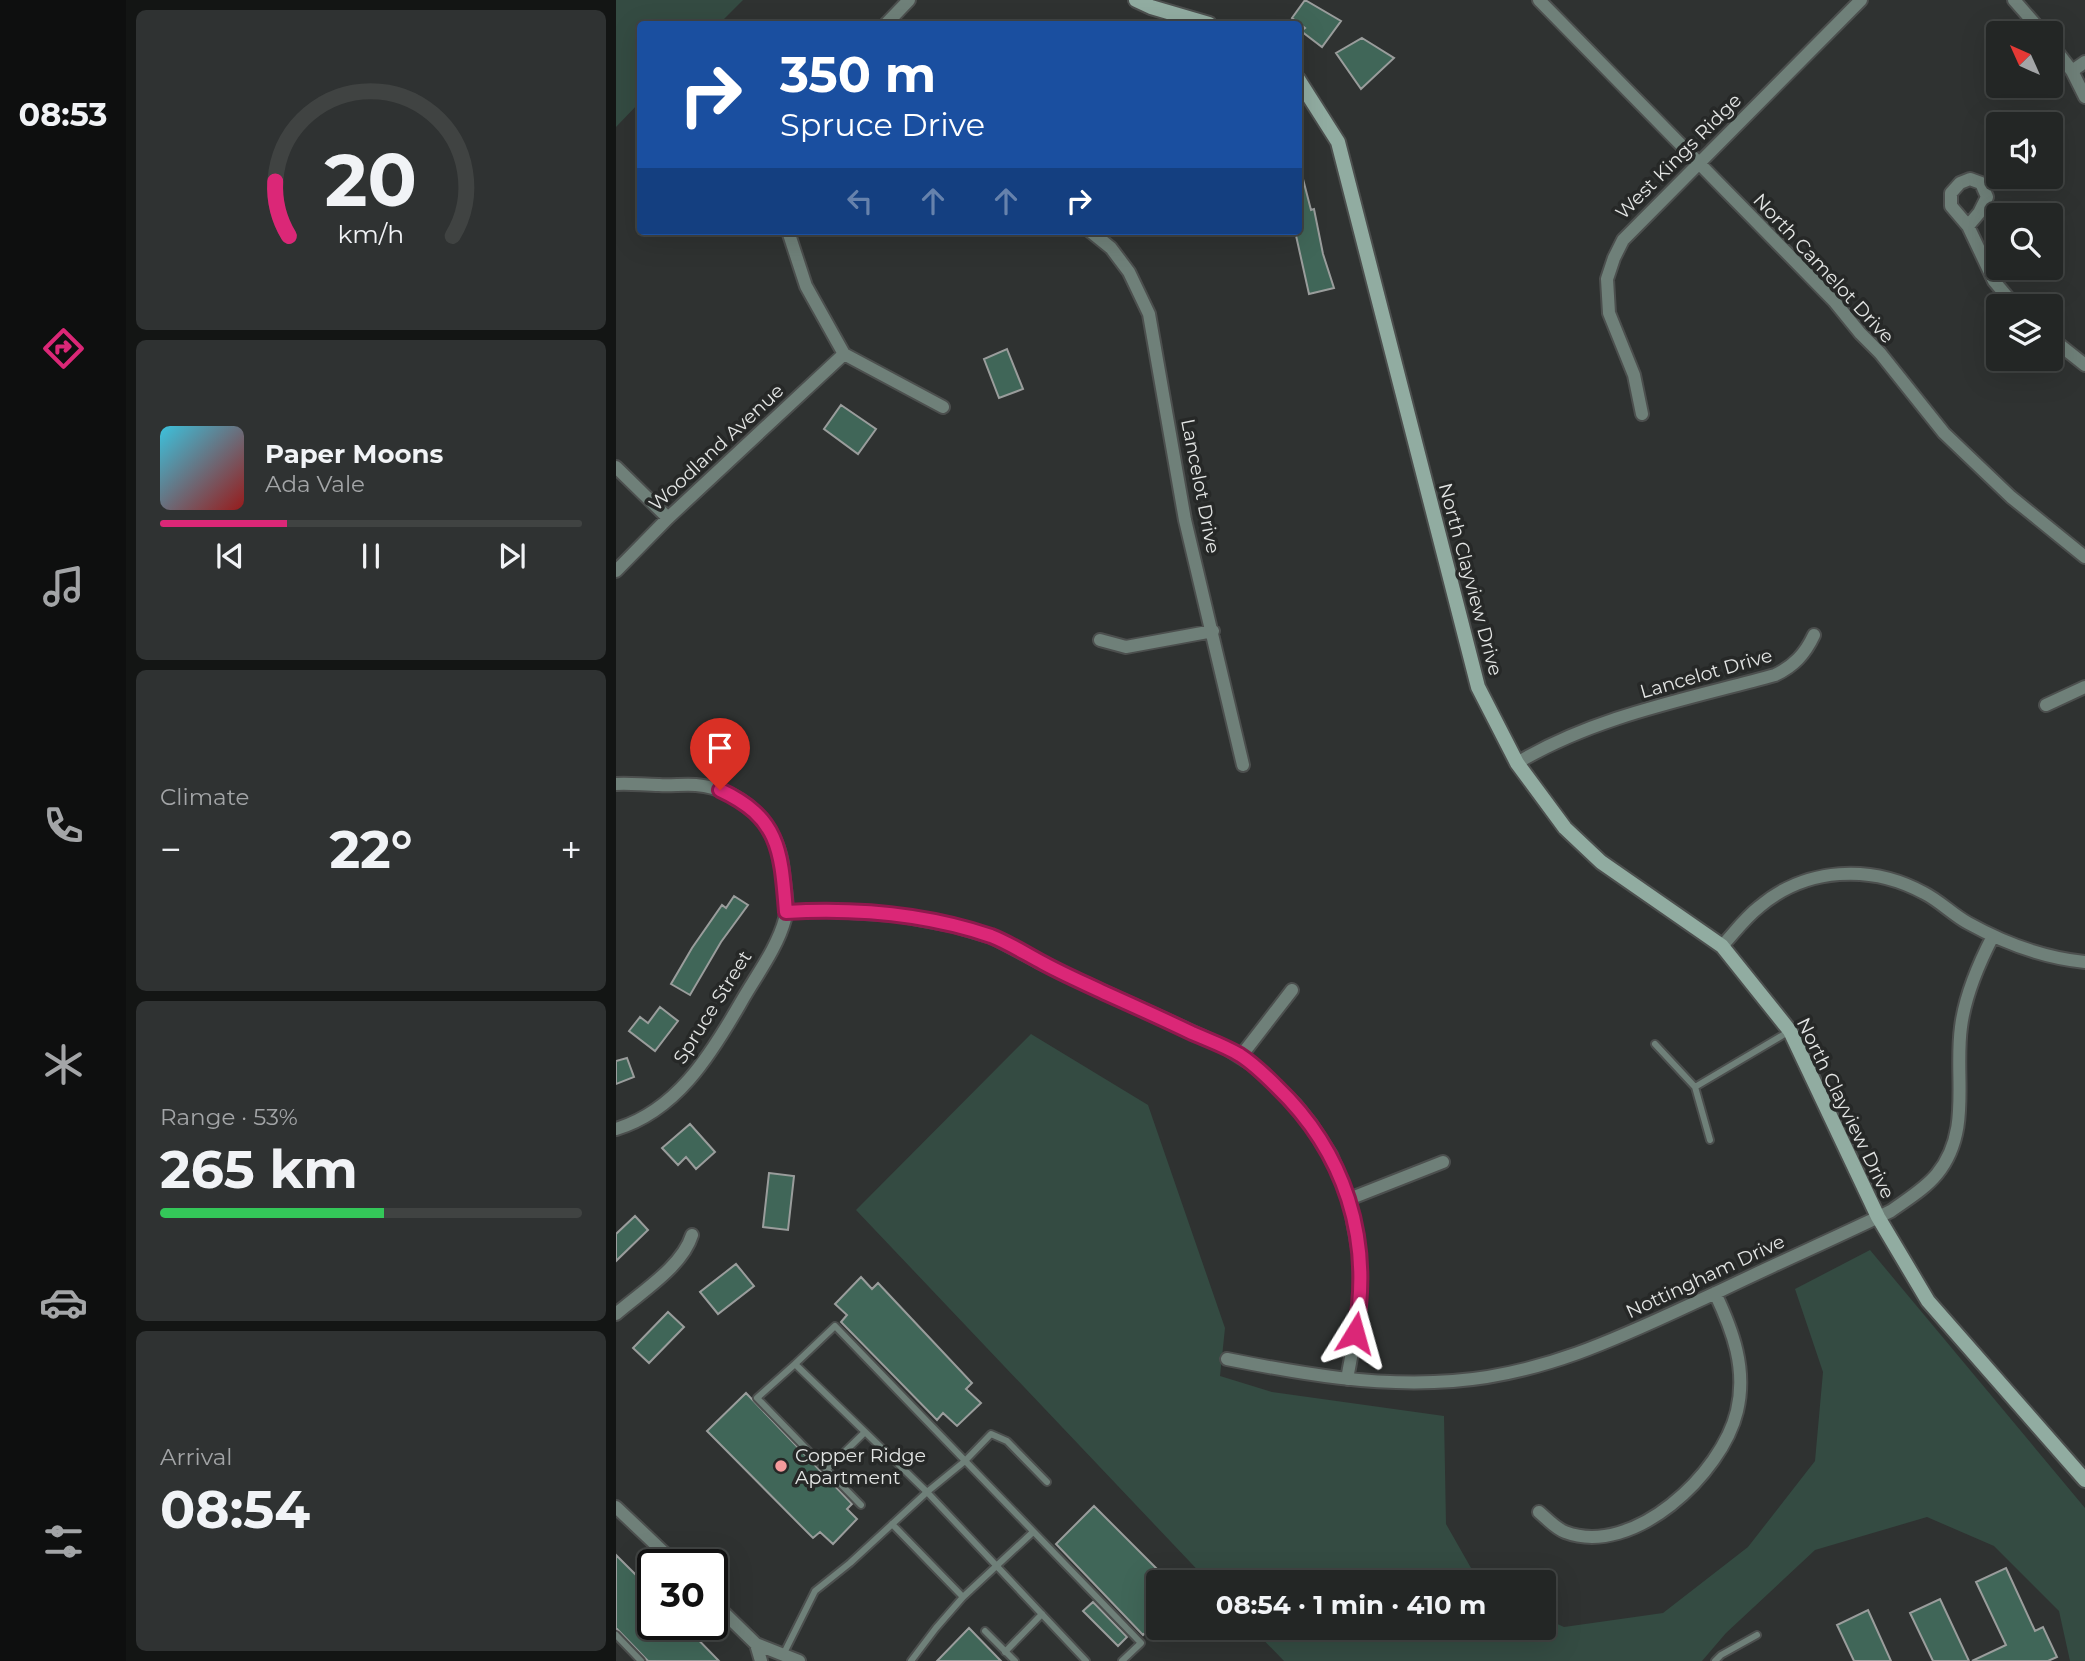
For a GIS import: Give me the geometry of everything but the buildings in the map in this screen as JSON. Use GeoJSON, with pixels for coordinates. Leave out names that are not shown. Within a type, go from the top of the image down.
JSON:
{"type":"FeatureCollection","features":[{"type":"Feature","properties":{"kind":"street"},"geometry":{"type":"LineString","coordinates":[[889,21],[909,0]]}},
{"type":"Feature","properties":{"kind":"street"},"geometry":{"type":"LineString","coordinates":[[1136,0],[1199,21]]}},
{"type":"Feature","properties":{"kind":"street","name":"North Camelot Drive"},"geometry":{"type":"LineString","coordinates":[[1539,0],[1834,301],[1944,433],[2011,496],[2085,557]]}},
{"type":"Feature","properties":{"kind":"street","name":"West Kings Ridge"},"geometry":{"type":"LineString","coordinates":[[1642,414],[1634,374],[1609,313],[1607,279],[1614,258],[1630,232],[1861,0]]}},
{"type":"Feature","properties":{"kind":"street"},"geometry":{"type":"LineString","coordinates":[[2014,0],[2032,21]]}},
{"type":"Feature","properties":{"kind":"street"},"geometry":{"type":"LineString","coordinates":[[2063,59],[2085,97]]}},
{"type":"Feature","properties":{"kind":"street"},"geometry":{"type":"LineString","coordinates":[[2072,71],[2085,62]]}},
{"type":"Feature","properties":{"kind":"street","name":"North Clayview Drive"},"geometry":{"type":"LineString","coordinates":[[1302,85],[1338,142],[1478,687],[1517,763],[1565,828],[1601,862],[1722,946],[1790,1031],[1878,1217],[1928,1301],[2085,1480]]}},
{"type":"Feature","properties":{"kind":"street"},"geometry":{"type":"LineString","coordinates":[[1968,226],[1994,281],[2005,294]]}},
{"type":"Feature","properties":{"kind":"street"},"geometry":{"type":"LineString","coordinates":[[789,235],[806,286],[844,354],[943,407]]}},
{"type":"Feature","properties":{"kind":"street","name":"Lancelot Drive"},"geometry":{"type":"LineString","coordinates":[[1095,235],[1111,248],[1129,272],[1149,314],[1185,520],[1243,765]]}},
{"type":"Feature","properties":{"kind":"street"},"geometry":{"type":"LineString","coordinates":[[2063,348],[2085,365]]}},
{"type":"Feature","properties":{"kind":"street","name":"Woodland Avenue"},"geometry":{"type":"LineString","coordinates":[[616,571],[668,518],[844,354]]}},
{"type":"Feature","properties":{"kind":"street"},"geometry":{"type":"LineString","coordinates":[[616,467],[668,518]]}},
{"type":"Feature","properties":{"kind":"street"},"geometry":{"type":"LineString","coordinates":[[1100,640],[1126,647],[1213,631]]}},
{"type":"Feature","properties":{"kind":"street","name":"Lancelot Drive"},"geometry":{"type":"LineString","coordinates":[[1517,763],[1537,750],[1593,726],[1775,675],[1803,655],[1814,635]]}},
{"type":"Feature","properties":{"kind":"street"},"geometry":{"type":"LineString","coordinates":[[2046,705],[2085,687]]}},
{"type":"Feature","properties":{"kind":"street"},"geometry":{"type":"LineString","coordinates":[[616,783],[697,785],[720,790],[738,798],[768,825],[778,846],[786,912],[817,910],[896,915],[955,926],[992,937],[1043,964],[1241,1056],[1256,1067],[1295,1104],[1311,1124],[1331,1155],[1349,1199],[1359,1253],[1360,1309],[1347,1380]]}},
{"type":"Feature","properties":{"kind":"street"},"geometry":{"type":"LineString","coordinates":[[1722,946],[1759,907],[1785,890],[1806,880],[1853,872],[1896,880],[1925,893],[1965,922],[1993,936],[2042,954],[2085,962]]}},
{"type":"Feature","properties":{"kind":"street","name":"Spruce Street"},"geometry":{"type":"LineString","coordinates":[[616,1129],[652,1114],[672,1099],[698,1070],[767,957],[785,921],[786,912]]}},
{"type":"Feature","properties":{"kind":"street","name":"Nottingham Drive"},"geometry":{"type":"LineString","coordinates":[[1227,1359],[1347,1380],[1410,1383],[1455,1381],[1526,1370],[1602,1346],[1878,1217],[1899,1205],[1937,1174],[1950,1152],[1959,1125],[1960,1028],[1973,980],[1993,936]]}},
{"type":"Feature","properties":{"kind":"street"},"geometry":{"type":"LineString","coordinates":[[1241,1056],[1292,990]]}},
{"type":"Feature","properties":{"kind":"street"},"geometry":{"type":"LineString","coordinates":[[1349,1199],[1443,1162]]}},
{"type":"Feature","properties":{"kind":"street"},"geometry":{"type":"LineString","coordinates":[[616,1314],[678,1261],[688,1247],[692,1235]]}},
{"type":"Feature","properties":{"kind":"street"},"geometry":{"type":"LineString","coordinates":[[1539,1512],[1563,1531],[1582,1536],[1599,1536],[1621,1531],[1663,1511],[1705,1473],[1720,1453],[1730,1433],[1740,1390],[1736,1343],[1715,1293]]}},
{"type":"Feature","properties":{"kind":"street"},"geometry":{"type":"LineString","coordinates":[[617,1510],[660,1549]]}},
{"type":"Feature","properties":{"kind":"street"},"geometry":{"type":"LineString","coordinates":[[728,1617],[756,1644],[799,1661]]}},
{"type":"Feature","properties":{"kind":"street"},"geometry":{"type":"LineString","coordinates":[[756,1644],[761,1661]]}},
{"type":"Feature","properties":{"kind":"lane"},"geometry":{"type":"LineString","coordinates":[[1695,1087],[1790,1031]]}},
{"type":"Feature","properties":{"kind":"lane"},"geometry":{"type":"LineString","coordinates":[[1655,1044],[1695,1087],[1710,1140]]}},
{"type":"Feature","properties":{"kind":"lane"},"geometry":{"type":"LineString","coordinates":[[861,1505],[757,1398],[835,1326],[1141,1643],[1122,1661]]}},
{"type":"Feature","properties":{"kind":"lane"},"geometry":{"type":"LineString","coordinates":[[795,1364],[927,1492],[1086,1661]]}},
{"type":"Feature","properties":{"kind":"lane"},"geometry":{"type":"LineString","coordinates":[[827,1469],[865,1432]]}},
{"type":"Feature","properties":{"kind":"lane"},"geometry":{"type":"LineString","coordinates":[[783,1654],[815,1591],[965,1461],[991,1434],[1007,1441],[1047,1482]]}},
{"type":"Feature","properties":{"kind":"lane"},"geometry":{"type":"LineString","coordinates":[[892,1524],[963,1597]]}},
{"type":"Feature","properties":{"kind":"lane"},"geometry":{"type":"LineString","coordinates":[[911,1661],[963,1597],[1033,1532]]}},
{"type":"Feature","properties":{"kind":"lane"},"geometry":{"type":"LineString","coordinates":[[1005,1651],[1042,1614]]}},
{"type":"Feature","properties":{"kind":"lane"},"geometry":{"type":"LineString","coordinates":[[985,1631],[1015,1661]]}},
{"type":"Feature","properties":{"kind":"lane"},"geometry":{"type":"LineString","coordinates":[[616,1635],[641,1661]]}},
{"type":"Feature","properties":{"kind":"lane"},"geometry":{"type":"LineString","coordinates":[[1715,1661],[1757,1635]]}},
{"type":"Feature","properties":{"kind":"green space"},"geometry":{"type":"Polygon","coordinates":[[[616,0],[743,0],[722,21],[637,21],[637,105],[616,127],[616,0]]]}},
{"type":"Feature","properties":{"kind":"green space"},"geometry":{"type":"Polygon","coordinates":[[[1031,1034],[1148,1105],[1225,1328],[1220,1376],[1272,1392],[1444,1416],[1446,1524],[1472,1570],[1198,1570],[856,1210],[1031,1034]]]}},
{"type":"Feature","properties":{"kind":"green space"},"geometry":{"type":"Polygon","coordinates":[[[1870,1250],[2085,1508],[2085,1661],[2070,1661],[2059,1611],[1994,1546],[1927,1517],[1815,1550],[1726,1633],[1702,1661],[1284,1661],[1264,1640],[1556,1640],[1556,1623],[1564,1627],[1663,1613],[1748,1547],[1815,1461],[1823,1372],[1795,1289],[1870,1250]]]}},
{"type":"Feature","properties":{"kind":"place","name":"Copper Ridge Apartment"},"geometry":{"type":"Point","coordinates":[781,1466]}},
{"type":"Feature","properties":{"kind":"route"},"geometry":{"type":"LineString","coordinates":[[720,790],[738,798],[768,825],[778,846],[782,865],[786,912],[817,910],[896,915],[955,926],[992,937],[1043,964],[1221,1045],[1256,1067],[1295,1104],[1311,1124],[1331,1155],[1349,1199],[1359,1253],[1360,1309],[1355,1333]]}}]}
